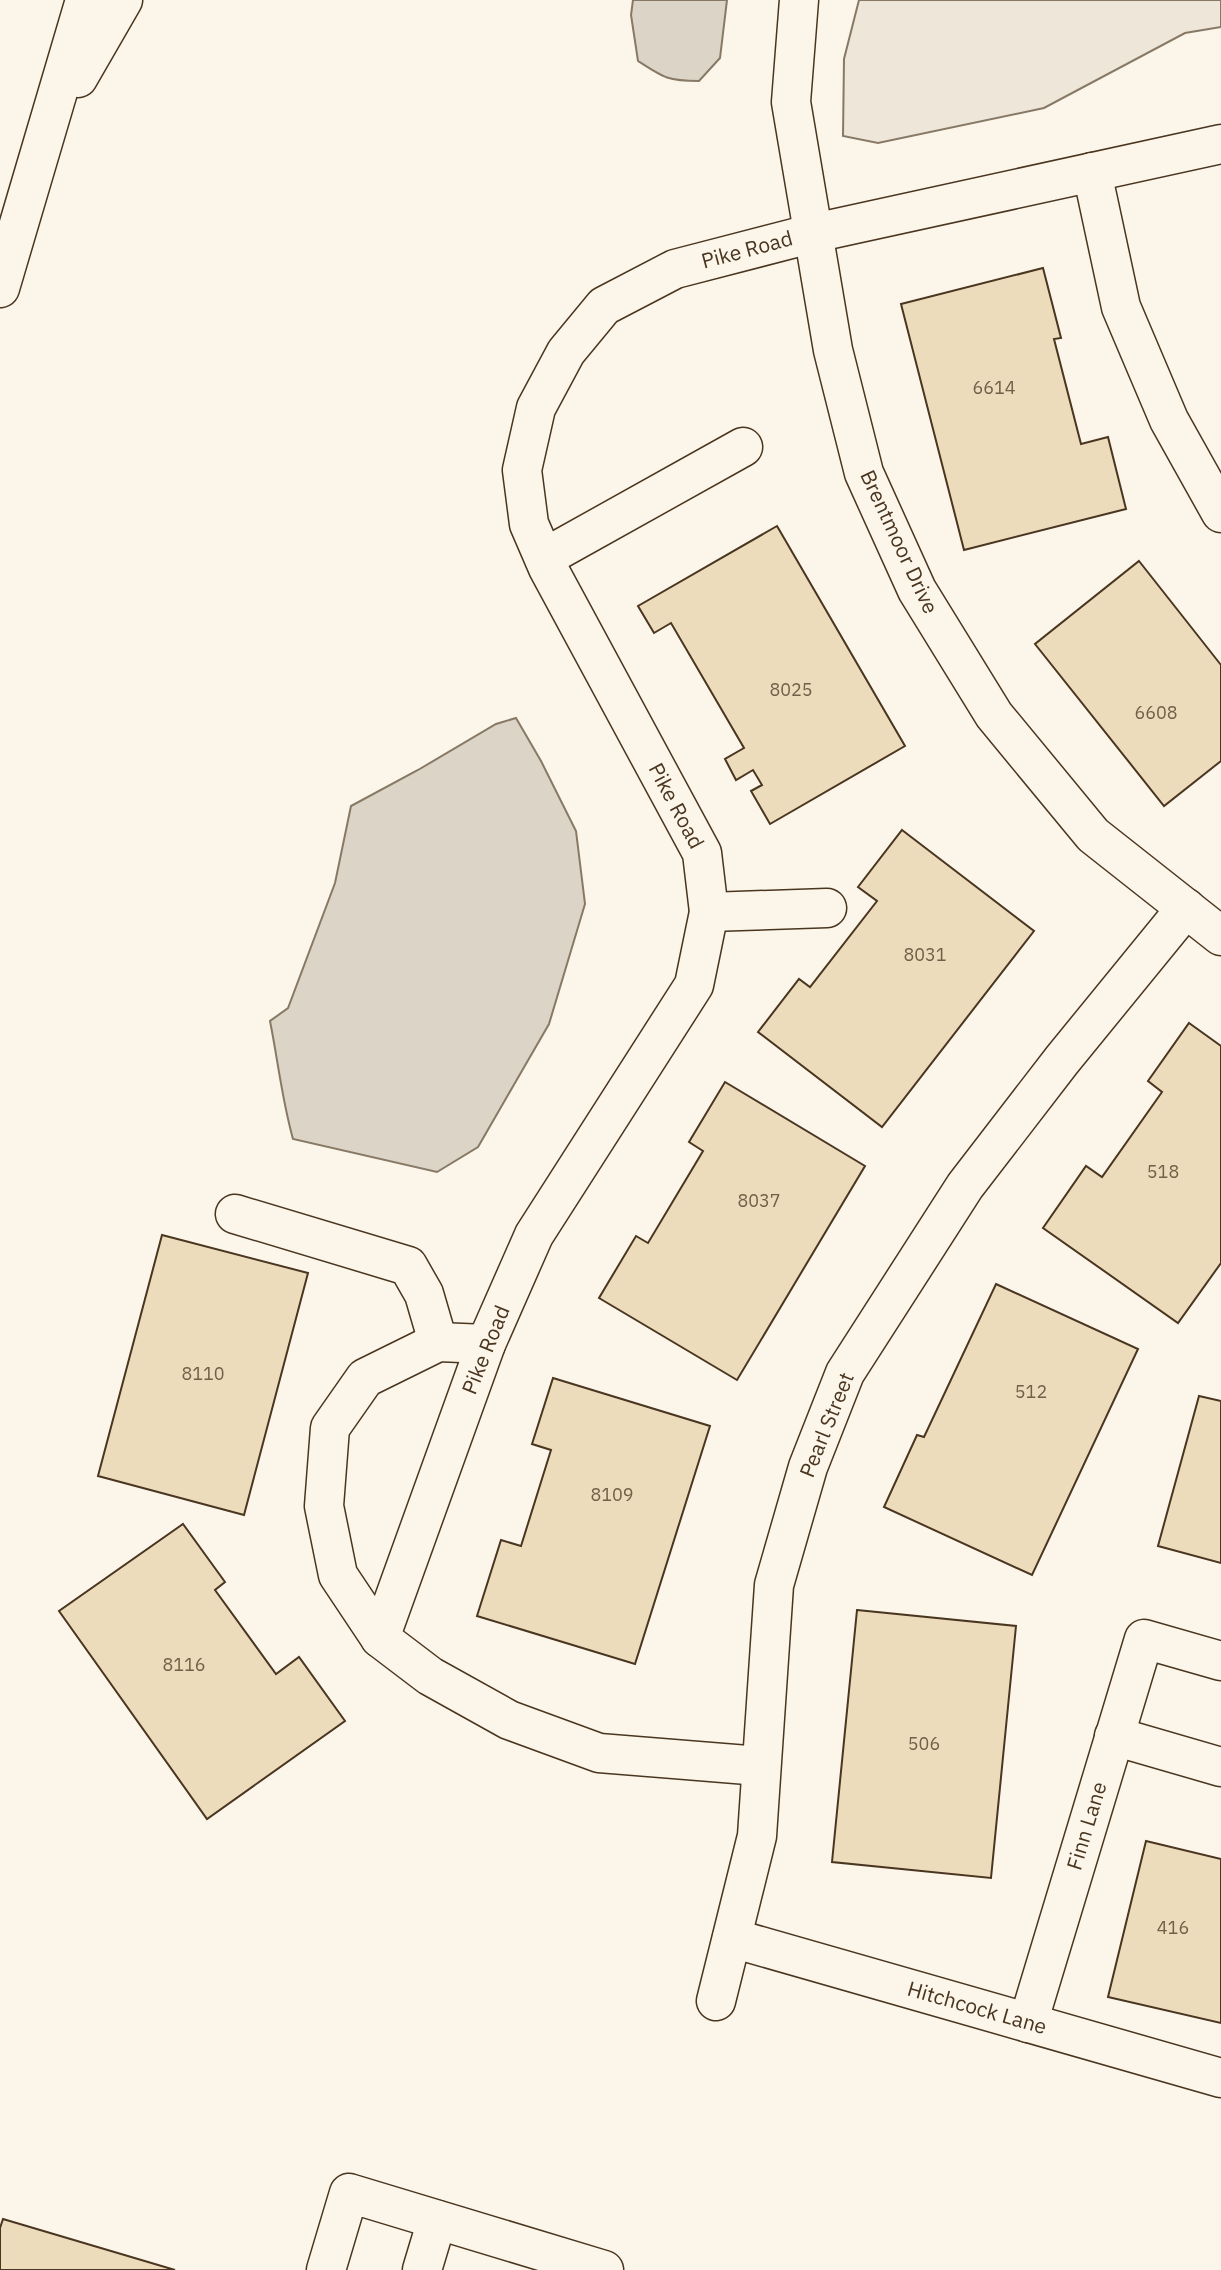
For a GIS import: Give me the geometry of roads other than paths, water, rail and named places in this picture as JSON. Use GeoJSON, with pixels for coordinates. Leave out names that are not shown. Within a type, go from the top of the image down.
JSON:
{"type":"FeatureCollection","features":[{"type":"Feature","properties":{"kind":"main road"},"geometry":{"type":"LineString","coordinates":[[0,288],[85,0]]}},
{"type":"Feature","properties":{"kind":"main road"},"geometry":{"type":"LineString","coordinates":[[46,134],[123,0]]}},
{"type":"Feature","properties":{"kind":"main road","name":"Brentmoor Drive"},"geometry":{"type":"LineString","coordinates":[[799,0],[791,102],[833,350],[864,473],[917,590],[993,715],[1093,835],[1221,936]]}},
{"type":"Feature","properties":{"kind":"main road","name":"Pike Road"},"geometry":{"type":"LineString","coordinates":[[380,1638],[486,1344],[534,1235],[694,985],[709,912],[702,853],[544,558],[529,524],[522,470],[536,408],[566,352],[604,306],[675,269],[814,233],[1221,144]]}},
{"type":"Feature","properties":{"kind":"main road"},"geometry":{"type":"LineString","coordinates":[[1092,172],[1121,307],[1169,419],[1221,513]]}},
{"type":"Feature","properties":{"kind":"main road"},"geometry":{"type":"LineString","coordinates":[[544,558],[743,447]]}},
{"type":"Feature","properties":{"kind":"main road"},"geometry":{"type":"LineString","coordinates":[[709,912],[827,908]]}},
{"type":"Feature","properties":{"kind":"main road","name":"Pearl Street"},"geometry":{"type":"LineString","coordinates":[[716,2001],[757,1836],[774,1585],[808,1467],[845,1373],[965,1186],[1062,1060],[1186,908]]}},
{"type":"Feature","properties":{"kind":"main road"},"geometry":{"type":"LineString","coordinates":[[234,1214],[408,1266],[424,1294],[438,1342]]}},
{"type":"Feature","properties":{"kind":"main road"},"geometry":{"type":"LineString","coordinates":[[486,1344],[438,1342],[365,1378],[330,1428],[324,1506],[338,1575],[380,1638],[430,1676],[509,1720],[598,1753],[760,1766]]}},
{"type":"Feature","properties":{"kind":"main road","name":"Finn Lane"},"geometry":{"type":"LineString","coordinates":[[1028,2023],[1143,1639],[1221,1661]]}},
{"type":"Feature","properties":{"kind":"main road"},"geometry":{"type":"LineString","coordinates":[[1114,1736],[1221,1767]]}},
{"type":"Feature","properties":{"kind":"main road","name":"Hitchcock Lane"},"geometry":{"type":"LineString","coordinates":[[732,1938],[1221,2078]]}},
{"type":"Feature","properties":{"kind":"main road"},"geometry":{"type":"LineString","coordinates":[[326,2270],[349,2193],[604,2270]]}},
{"type":"Feature","properties":{"kind":"main road"},"geometry":{"type":"LineString","coordinates":[[422,2270],[437,2220]]}}]}
